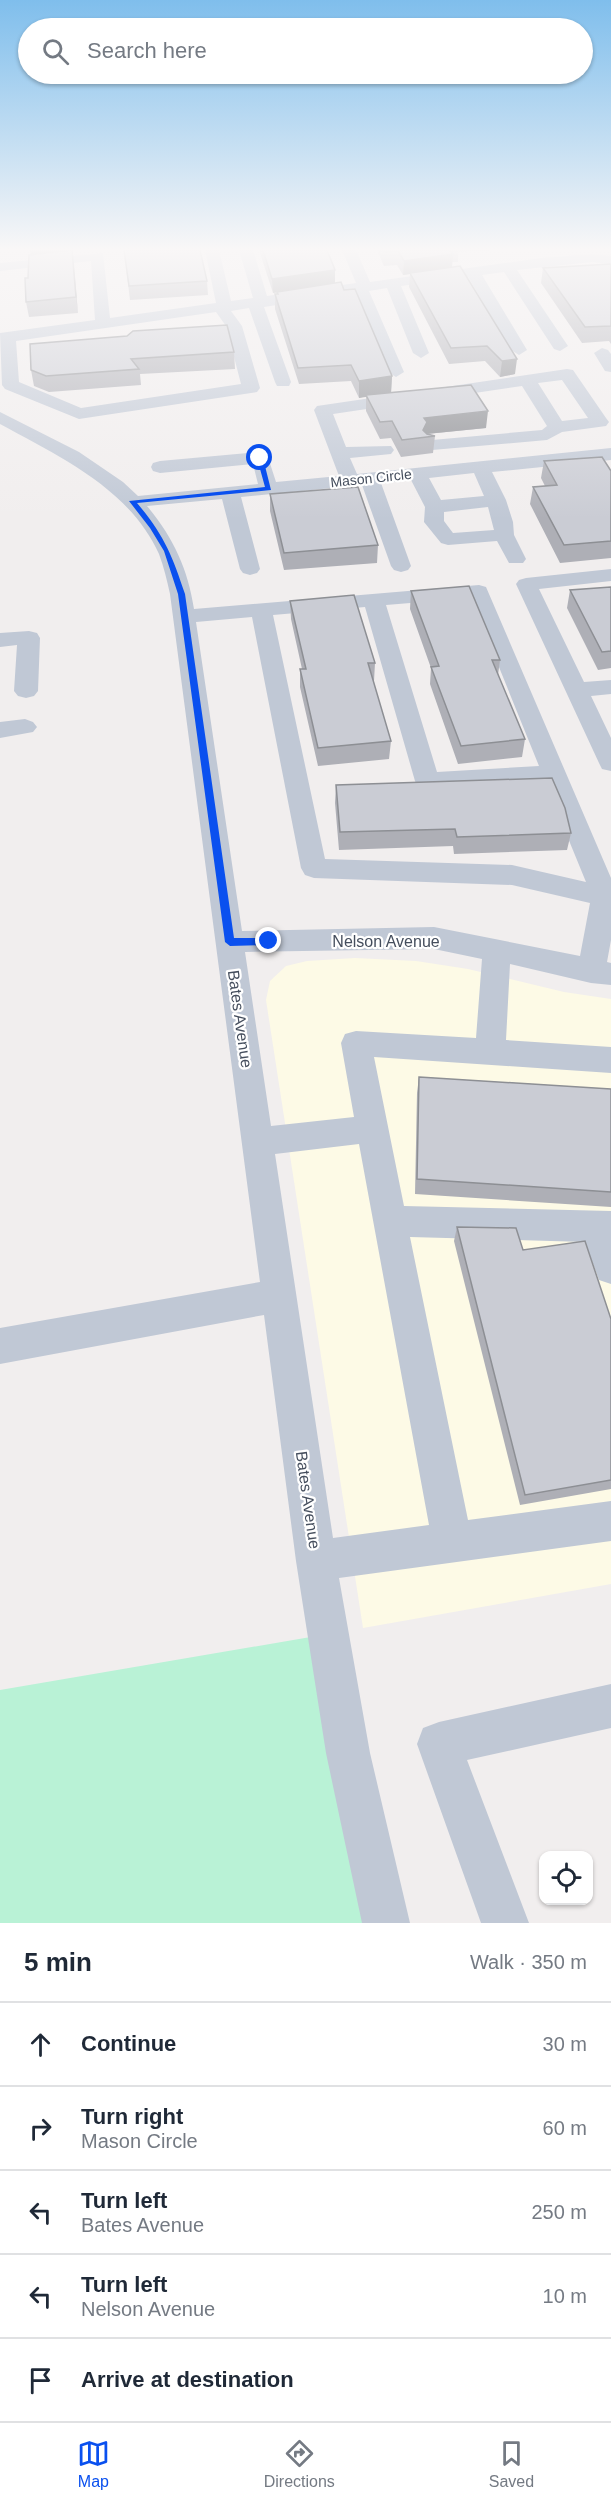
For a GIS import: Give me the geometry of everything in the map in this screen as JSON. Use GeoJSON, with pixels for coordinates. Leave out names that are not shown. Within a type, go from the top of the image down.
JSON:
{"type":"FeatureCollection","features":[{"type":"Feature","properties":{"kind":"street"},"geometry":{"type":"LineString","coordinates":[[57,346],[6,342],[11,385],[79,414],[251,388],[232,340]]}},
{"type":"Feature","properties":{"kind":"street"},"geometry":{"type":"LineString","coordinates":[[270,340],[283,382]]}},
{"type":"Feature","properties":{"kind":"street"},"geometry":{"type":"LineString","coordinates":[[383,340],[396,372]]}},
{"type":"Feature","properties":{"kind":"street"},"geometry":{"type":"LineString","coordinates":[[416,340],[421,353]]}},
{"type":"Feature","properties":{"kind":"street"},"geometry":{"type":"LineString","coordinates":[[513,340],[519,350]]}},
{"type":"Feature","properties":{"kind":"street"},"geometry":{"type":"LineString","coordinates":[[556,340],[560,346]]}},
{"type":"Feature","properties":{"kind":"street"},"geometry":{"type":"LineString","coordinates":[[350,481],[323,410],[567,374],[600,422],[557,427],[547,435],[432,445]]}},
{"type":"Feature","properties":{"kind":"street"},"geometry":{"type":"LineString","coordinates":[[527,380],[557,427]]}},
{"type":"Feature","properties":{"kind":"street","name":"Bates Avenue"},"geometry":{"type":"LineString","coordinates":[[0,417],[101,472],[132,501],[153,527],[168,551],[182,594],[316,1561],[348,1753],[386,1923]]}},
{"type":"Feature","properties":{"kind":"street"},"geometry":{"type":"LineString","coordinates":[[340,453],[386,450]]}},
{"type":"Feature","properties":{"kind":"street","name":"Mason Circle"},"geometry":{"type":"LineString","coordinates":[[132,501],[370,479],[611,453]]}},
{"type":"Feature","properties":{"kind":"street"},"geometry":{"type":"LineString","coordinates":[[160,467],[260,458],[269,489]]}},
{"type":"Feature","properties":{"kind":"street"},"geometry":{"type":"LineString","coordinates":[[480,467],[496,501],[503,522],[504,535],[516,559]]}},
{"type":"Feature","properties":{"kind":"street"},"geometry":{"type":"LineString","coordinates":[[418,474],[435,507],[434,522],[448,539],[504,535]]}},
{"type":"Feature","properties":{"kind":"street"},"geometry":{"type":"LineString","coordinates":[[370,479],[401,566]]}},
{"type":"Feature","properties":{"kind":"street"},"geometry":{"type":"LineString","coordinates":[[230,492],[250,569]]}},
{"type":"Feature","properties":{"kind":"street"},"geometry":{"type":"LineString","coordinates":[[435,507],[496,501]]}},
{"type":"Feature","properties":{"kind":"street"},"geometry":{"type":"LineString","coordinates":[[611,575],[526,584],[576,690],[602,723],[611,763]]}},
{"type":"Feature","properties":{"kind":"street"},"geometry":{"type":"LineString","coordinates":[[185,616],[478,591],[605,896],[601,973]]}},
{"type":"Feature","properties":{"kind":"street"},"geometry":{"type":"LineString","coordinates":[[374,600],[427,781],[554,773]]}},
{"type":"Feature","properties":{"kind":"street"},"geometry":{"type":"LineString","coordinates":[[261,610],[314,868],[512,875],[605,896]]}},
{"type":"Feature","properties":{"kind":"street"},"geometry":{"type":"LineString","coordinates":[[0,640],[29,638],[26,691]]}},
{"type":"Feature","properties":{"kind":"street"},"geometry":{"type":"LineString","coordinates":[[576,690],[611,687]]}},
{"type":"Feature","properties":{"kind":"street"},"geometry":{"type":"LineString","coordinates":[[0,730],[25,727]]}},
{"type":"Feature","properties":{"kind":"street","name":"Nelson Avenue"},"geometry":{"type":"LineString","coordinates":[[230,942],[434,938],[601,973]]}},
{"type":"Feature","properties":{"kind":"street"},"geometry":{"type":"LineString","coordinates":[[490,1052],[496,951]]}},
{"type":"Feature","properties":{"kind":"street"},"geometry":{"type":"LineString","coordinates":[[452,1542],[356,1043],[611,1060]]}},
{"type":"Feature","properties":{"kind":"street"},"geometry":{"type":"LineString","coordinates":[[258,1142],[372,1129]]}},
{"type":"Feature","properties":{"kind":"street"},"geometry":{"type":"LineString","coordinates":[[390,1221],[604,1227],[611,1268]]}},
{"type":"Feature","properties":{"kind":"street"},"geometry":{"type":"LineString","coordinates":[[0,1346],[278,1296]]}},
{"type":"Feature","properties":{"kind":"street"},"geometry":{"type":"LineString","coordinates":[[316,1561],[611,1521]]}},
{"type":"Feature","properties":{"kind":"street"},"geometry":{"type":"LineString","coordinates":[[505,1923],[439,1744],[611,1706]]}},
{"type":"Feature","properties":{"kind":"shaded area"},"geometry":{"type":"Polygon","coordinates":[[[355,958],[416,961],[468,969],[564,992],[611,999],[611,1584],[363,1628],[266,1000],[270,981],[286,966],[307,961],[355,958]]]}},
{"type":"Feature","properties":{"kind":"green space"},"geometry":{"type":"Polygon","coordinates":[[[328,1634],[386,1923],[0,1923],[0,1690],[328,1634]]]}},
{"type":"Feature","properties":{"kind":"building"},"geometry":{"type":"Polygon","coordinates":[[[82,340],[231,340],[234,352],[131,359],[139,369],[46,376],[31,370],[30,344],[82,340]]]}},
{"type":"Feature","properties":{"kind":"building"},"geometry":{"type":"Polygon","coordinates":[[[289,340],[377,340],[392,376],[359,381],[351,365],[298,368],[289,340]]]}},
{"type":"Feature","properties":{"kind":"building"},"geometry":{"type":"Polygon","coordinates":[[[446,340],[505,340],[517,359],[502,361],[487,346],[451,348],[446,340]]]}},
{"type":"Feature","properties":{"kind":"building"},"geometry":{"type":"Polygon","coordinates":[[[471,385],[488,411],[424,418],[427,422],[423,430],[435,436],[402,440],[392,421],[380,422],[366,395],[471,385]]]}},
{"type":"Feature","properties":{"kind":"building"},"geometry":{"type":"Polygon","coordinates":[[[602,457],[611,471],[611,541],[564,545],[533,487],[557,485],[544,461],[602,457]]]}},
{"type":"Feature","properties":{"kind":"building"},"geometry":{"type":"Polygon","coordinates":[[[358,487],[378,545],[284,553],[270,494],[358,487]]]}},
{"type":"Feature","properties":{"kind":"building"},"geometry":{"type":"Polygon","coordinates":[[[469,586],[500,660],[492,660],[525,739],[461,746],[431,667],[439,666],[411,591],[469,586]]]}},
{"type":"Feature","properties":{"kind":"building"},"geometry":{"type":"Polygon","coordinates":[[[611,587],[611,651],[602,652],[570,590],[611,587]]]}},
{"type":"Feature","properties":{"kind":"building"},"geometry":{"type":"Polygon","coordinates":[[[354,595],[375,663],[368,663],[391,741],[318,748],[300,669],[306,669],[290,601],[354,595]]]}},
{"type":"Feature","properties":{"kind":"building"},"geometry":{"type":"Polygon","coordinates":[[[552,778],[565,808],[571,833],[457,837],[455,829],[340,832],[336,785],[552,778]]]}},
{"type":"Feature","properties":{"kind":"building"},"geometry":{"type":"Polygon","coordinates":[[[419,1077],[611,1089],[611,1192],[417,1179],[419,1077]]]}},
{"type":"Feature","properties":{"kind":"building"},"geometry":{"type":"Polygon","coordinates":[[[457,1227],[516,1228],[523,1250],[585,1241],[611,1319],[611,1480],[525,1495],[457,1227]]]}},
{"type":"Feature","properties":{"kind":"route"},"geometry":{"type":"LineString","coordinates":[[260,458],[269,489],[132,501],[153,527],[168,551],[182,594],[230,942],[269,941]]}}]}
